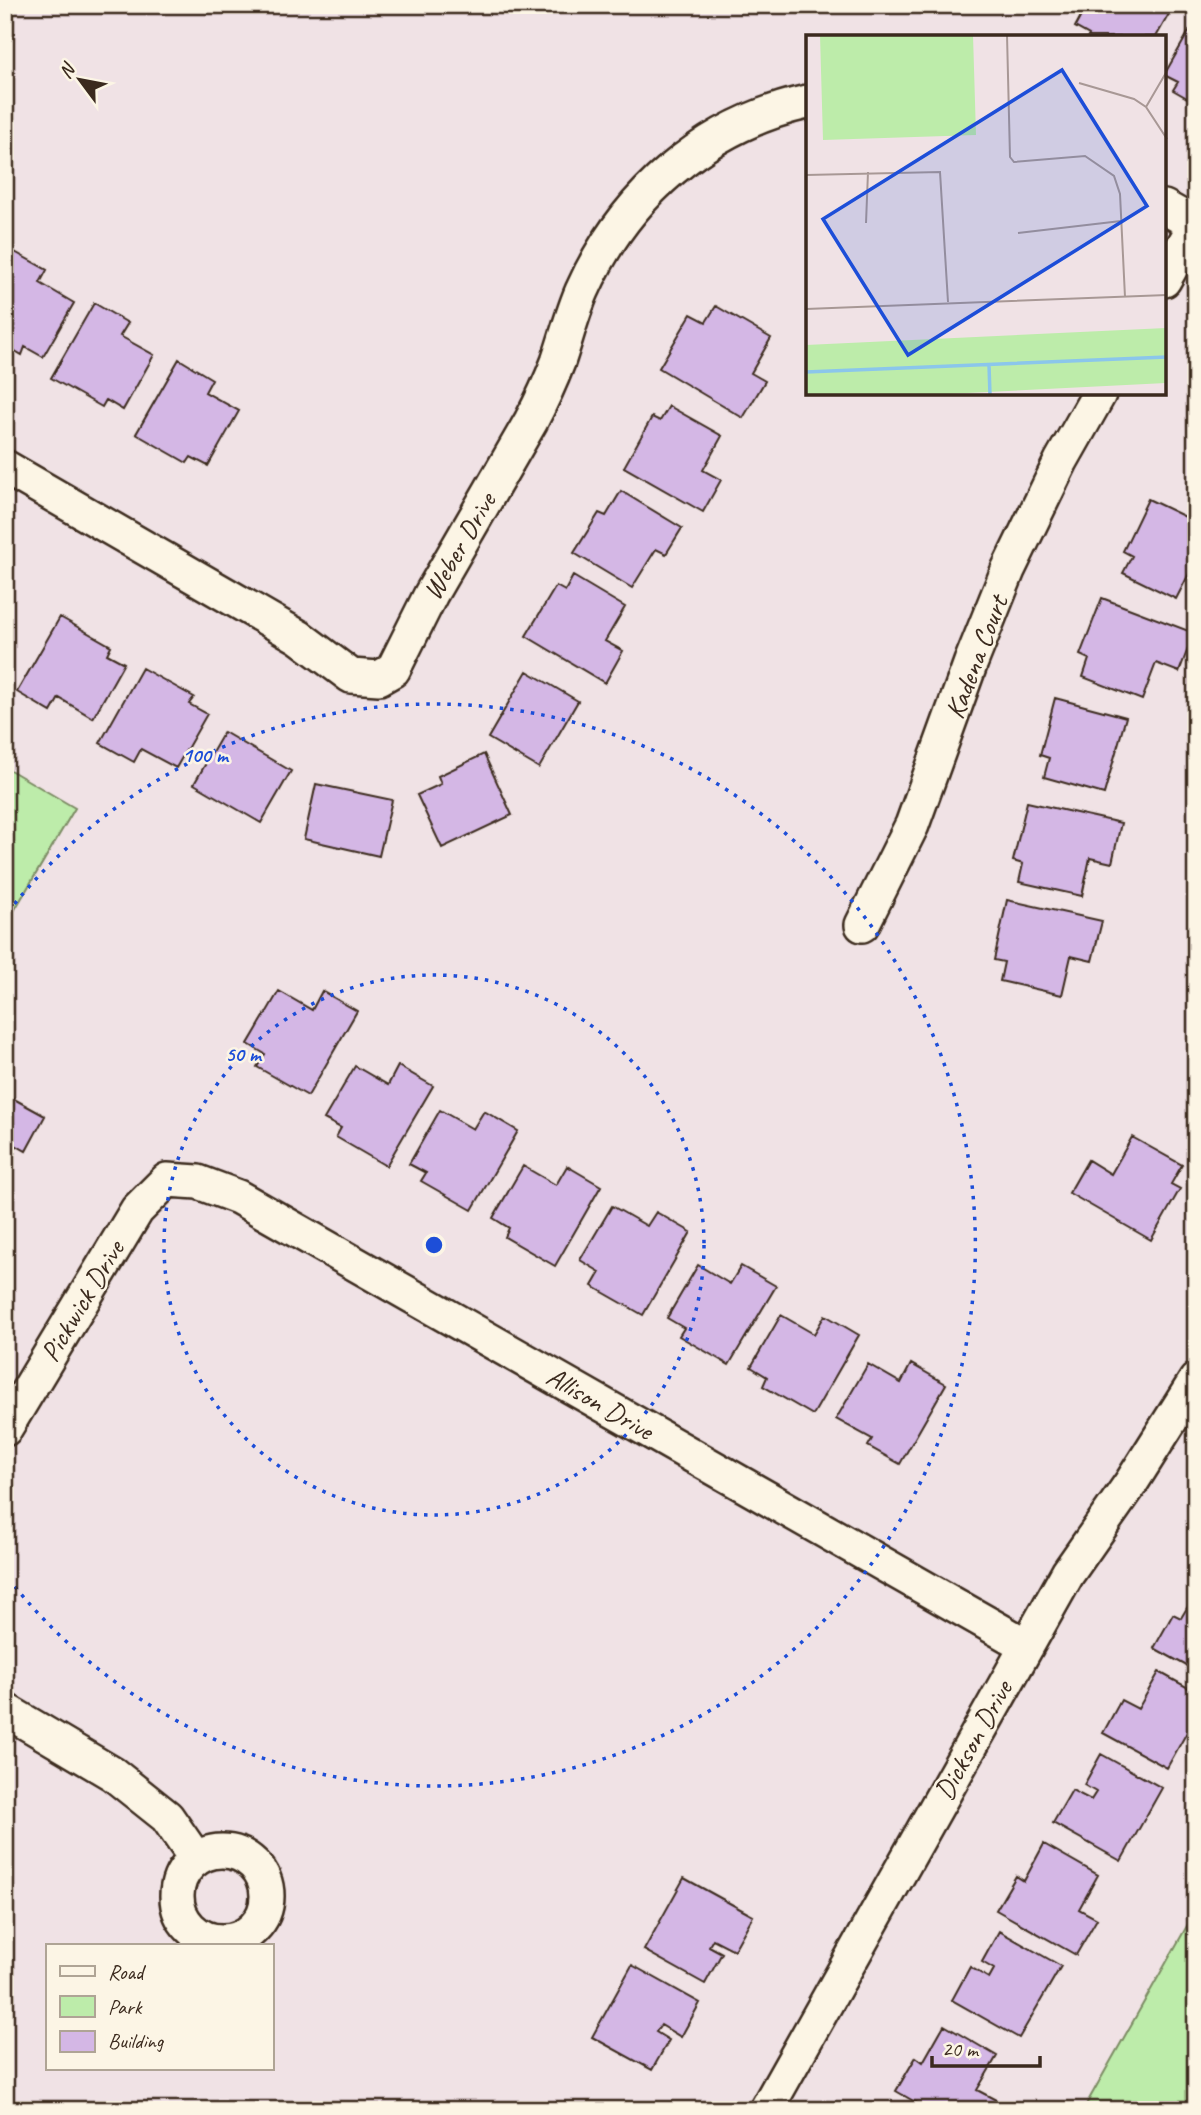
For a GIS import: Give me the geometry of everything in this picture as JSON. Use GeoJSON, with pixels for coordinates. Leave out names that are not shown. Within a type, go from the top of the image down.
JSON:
{"type":"FeatureCollection","features":[{"type":"Feature","properties":{"kind":"street","name":"Weber Drive"},"geometry":{"type":"LineString","coordinates":[[5,467],[299,637],[352,676],[379,678],[393,670],[431,594],[536,411],[558,362],[580,294],[615,229],[642,197],[692,153],[759,116],[806,102]]}},
{"type":"Feature","properties":{"kind":"street"},"geometry":{"type":"LineString","coordinates":[[1166,208],[1196,225],[1166,276]]}},
{"type":"Feature","properties":{"kind":"street","name":"Kadena Court"},"geometry":{"type":"LineString","coordinates":[[862,925],[912,825],[971,662],[1008,570],[1061,461],[1098,396]]}},
{"type":"Feature","properties":{"kind":"street","name":"Pickwick Drive"},"geometry":{"type":"LineString","coordinates":[[5,1429],[137,1210],[167,1180]]}},
{"type":"Feature","properties":{"kind":"street","name":"Allison Drive"},"geometry":{"type":"LineString","coordinates":[[167,1180],[198,1182],[238,1197],[1027,1646]]}},
{"type":"Feature","properties":{"kind":"street","name":"Dickson Drive"},"geometry":{"type":"LineString","coordinates":[[766,2110],[1068,1573],[1139,1472],[1196,1380]]}},
{"type":"Feature","properties":{"kind":"street"},"geometry":{"type":"LineString","coordinates":[[5,1710],[113,1774],[167,1816],[195,1859]]}},
{"type":"Feature","properties":{"kind":"green space"},"geometry":{"type":"Polygon","coordinates":[[[5,767],[75,808],[5,926],[5,767]]]}},
{"type":"Feature","properties":{"kind":"green space"},"geometry":{"type":"Polygon","coordinates":[[[1196,1910],[1196,2110],[1083,2110],[1196,1910]]]}},
{"type":"Feature","properties":{"kind":"building"},"geometry":{"type":"Polygon","coordinates":[[[1087,5],[1174,5],[1157,35],[1089,35],[1075,27],[1087,5]]]}},
{"type":"Feature","properties":{"kind":"building"},"geometry":{"type":"Polygon","coordinates":[[[1195,21],[1196,103],[1173,90],[1178,82],[1166,76],[1195,21]]]}},
{"type":"Feature","properties":{"kind":"building"},"geometry":{"type":"Polygon","coordinates":[[[13,251],[47,270],[40,283],[74,303],[43,357],[25,347],[22,355],[5,345],[5,265],[13,251]]]}},
{"type":"Feature","properties":{"kind":"building"},"geometry":{"type":"Polygon","coordinates":[[[94,303],[128,323],[120,336],[154,355],[123,410],[106,400],[102,407],[51,378],[94,303]]]}},
{"type":"Feature","properties":{"kind":"building"},"geometry":{"type":"Polygon","coordinates":[[[716,306],[771,338],[751,373],[765,381],[743,418],[659,368],[691,314],[706,322],[716,306]]]}},
{"type":"Feature","properties":{"kind":"building"},"geometry":{"type":"Polygon","coordinates":[[[179,359],[212,379],[205,392],[239,411],[208,466],[191,457],[187,463],[136,434],[179,359]]]}},
{"type":"Feature","properties":{"kind":"building"},"geometry":{"type":"Polygon","coordinates":[[[669,406],[722,436],[703,470],[721,480],[703,512],[624,467],[652,417],[660,421],[669,406]]]}},
{"type":"Feature","properties":{"kind":"building"},"geometry":{"type":"Polygon","coordinates":[[[621,491],[682,528],[666,554],[656,549],[632,588],[574,553],[599,513],[606,516],[621,491]]]}},
{"type":"Feature","properties":{"kind":"building"},"geometry":{"type":"Polygon","coordinates":[[[1148,499],[1196,522],[1196,565],[1194,564],[1176,599],[1123,573],[1132,556],[1123,551],[1148,499]]]}},
{"type":"Feature","properties":{"kind":"building"},"geometry":{"type":"Polygon","coordinates":[[[573,576],[625,607],[605,641],[623,651],[605,683],[526,636],[556,586],[565,591],[573,576]]]}},
{"type":"Feature","properties":{"kind":"building"},"geometry":{"type":"Polygon","coordinates":[[[1102,598],[1194,633],[1179,672],[1156,663],[1142,700],[1083,677],[1089,659],[1080,655],[1102,598]]]}},
{"type":"Feature","properties":{"kind":"building"},"geometry":{"type":"Polygon","coordinates":[[[60,617],[111,646],[107,654],[124,663],[93,718],[59,698],[51,712],[17,692],[60,617]]]}},
{"type":"Feature","properties":{"kind":"building"},"geometry":{"type":"Polygon","coordinates":[[[142,668],[194,697],[189,704],[207,714],[176,768],[141,749],[134,762],[100,743],[142,668]]]}},
{"type":"Feature","properties":{"kind":"building"},"geometry":{"type":"Polygon","coordinates":[[[527,671],[578,701],[539,768],[488,738],[527,671]]]}},
{"type":"Feature","properties":{"kind":"building"},"geometry":{"type":"Polygon","coordinates":[[[1055,698],[1126,717],[1104,794],[1044,777],[1049,758],[1040,755],[1055,698]]]}},
{"type":"Feature","properties":{"kind":"building"},"geometry":{"type":"Polygon","coordinates":[[[224,732],[291,771],[261,823],[194,784],[224,732]]]}},
{"type":"Feature","properties":{"kind":"building"},"geometry":{"type":"Polygon","coordinates":[[[484,754],[512,815],[442,848],[417,795],[441,784],[438,776],[484,754]]]}},
{"type":"Feature","properties":{"kind":"building"},"geometry":{"type":"Polygon","coordinates":[[[316,784],[392,800],[379,856],[304,839],[316,784]]]}},
{"type":"Feature","properties":{"kind":"building"},"geometry":{"type":"Polygon","coordinates":[[[1027,802],[1121,823],[1112,863],[1090,858],[1082,896],[1019,882],[1023,864],[1013,861],[1027,802]]]}},
{"type":"Feature","properties":{"kind":"building"},"geometry":{"type":"Polygon","coordinates":[[[1007,900],[1102,921],[1092,961],[1071,956],[1062,995],[1000,981],[1004,962],[994,960],[1007,900]]]}},
{"type":"Feature","properties":{"kind":"building"},"geometry":{"type":"Polygon","coordinates":[[[279,991],[312,1010],[322,991],[357,1011],[308,1096],[257,1067],[265,1054],[248,1044],[279,991]]]}},
{"type":"Feature","properties":{"kind":"building"},"geometry":{"type":"Polygon","coordinates":[[[355,1066],[388,1085],[398,1066],[433,1086],[386,1166],[336,1137],[341,1128],[324,1119],[355,1066]]]}},
{"type":"Feature","properties":{"kind":"building"},"geometry":{"type":"Polygon","coordinates":[[[5,1094],[45,1116],[26,1151],[5,1139],[5,1094]]]}},
{"type":"Feature","properties":{"kind":"building"},"geometry":{"type":"Polygon","coordinates":[[[440,1110],[473,1129],[484,1111],[518,1131],[472,1210],[421,1181],[426,1173],[409,1164],[440,1110]]]}},
{"type":"Feature","properties":{"kind":"building"},"geometry":{"type":"Polygon","coordinates":[[[1132,1137],[1182,1165],[1171,1184],[1180,1189],[1151,1240],[1069,1193],[1088,1160],[1111,1174],[1132,1137]]]}},
{"type":"Feature","properties":{"kind":"building"},"geometry":{"type":"Polygon","coordinates":[[[523,1166],[556,1185],[567,1166],[601,1186],[555,1266],[505,1237],[509,1228],[493,1218],[523,1166]]]}},
{"type":"Feature","properties":{"kind":"building"},"geometry":{"type":"Polygon","coordinates":[[[612,1206],[647,1226],[656,1212],[691,1232],[643,1315],[592,1286],[600,1272],[580,1260],[612,1206]]]}},
{"type":"Feature","properties":{"kind":"building"},"geometry":{"type":"Polygon","coordinates":[[[698,1265],[730,1284],[741,1266],[776,1286],[729,1365],[679,1336],[684,1328],[667,1318],[698,1265]]]}},
{"type":"Feature","properties":{"kind":"building"},"geometry":{"type":"Polygon","coordinates":[[[781,1315],[814,1334],[825,1315],[859,1335],[813,1415],[763,1386],[767,1377],[751,1367],[781,1315]]]}},
{"type":"Feature","properties":{"kind":"building"},"geometry":{"type":"Polygon","coordinates":[[[868,1364],[901,1383],[911,1364],[946,1384],[900,1464],[868,1446],[872,1439],[836,1419],[868,1364]]]}},
{"type":"Feature","properties":{"kind":"building"},"geometry":{"type":"Polygon","coordinates":[[[1196,1593],[1196,1671],[1154,1648],[1173,1614],[1181,1618],[1196,1593]]]}},
{"type":"Feature","properties":{"kind":"building"},"geometry":{"type":"Polygon","coordinates":[[[1159,1672],[1196,1692],[1196,1716],[1167,1768],[1103,1733],[1121,1700],[1138,1709],[1159,1672]]]}},
{"type":"Feature","properties":{"kind":"building"},"geometry":{"type":"Polygon","coordinates":[[[1101,1754],[1162,1788],[1121,1861],[1053,1823],[1072,1790],[1091,1800],[1096,1792],[1084,1785],[1101,1754]]]}},
{"type":"Feature","properties":{"kind":"building"},"geometry":{"type":"Polygon","coordinates":[[[1044,1844],[1098,1875],[1079,1909],[1097,1919],[1076,1955],[996,1910],[1016,1876],[1024,1881],[1044,1844]]]}},
{"type":"Feature","properties":{"kind":"building"},"geometry":{"type":"Polygon","coordinates":[[[684,1878],[753,1916],[734,1950],[713,1939],[709,1946],[722,1953],[705,1984],[644,1950],[684,1878]]]}},
{"type":"Feature","properties":{"kind":"building"},"geometry":{"type":"Polygon","coordinates":[[[999,1931],[1061,1966],[1019,2038],[952,2000],[970,1967],[989,1978],[994,1969],[982,1962],[999,1931]]]}},
{"type":"Feature","properties":{"kind":"building"},"geometry":{"type":"Polygon","coordinates":[[[632,1965],[700,2003],[681,2037],[661,2025],[656,2032],[669,2040],[652,2070],[592,2037],[632,1965]]]}},
{"type":"Feature","properties":{"kind":"building"},"geometry":{"type":"Polygon","coordinates":[[[944,2025],[997,2056],[977,2090],[996,2100],[991,2110],[929,2110],[896,2091],[916,2057],[923,2062],[944,2025]]]}}]}
